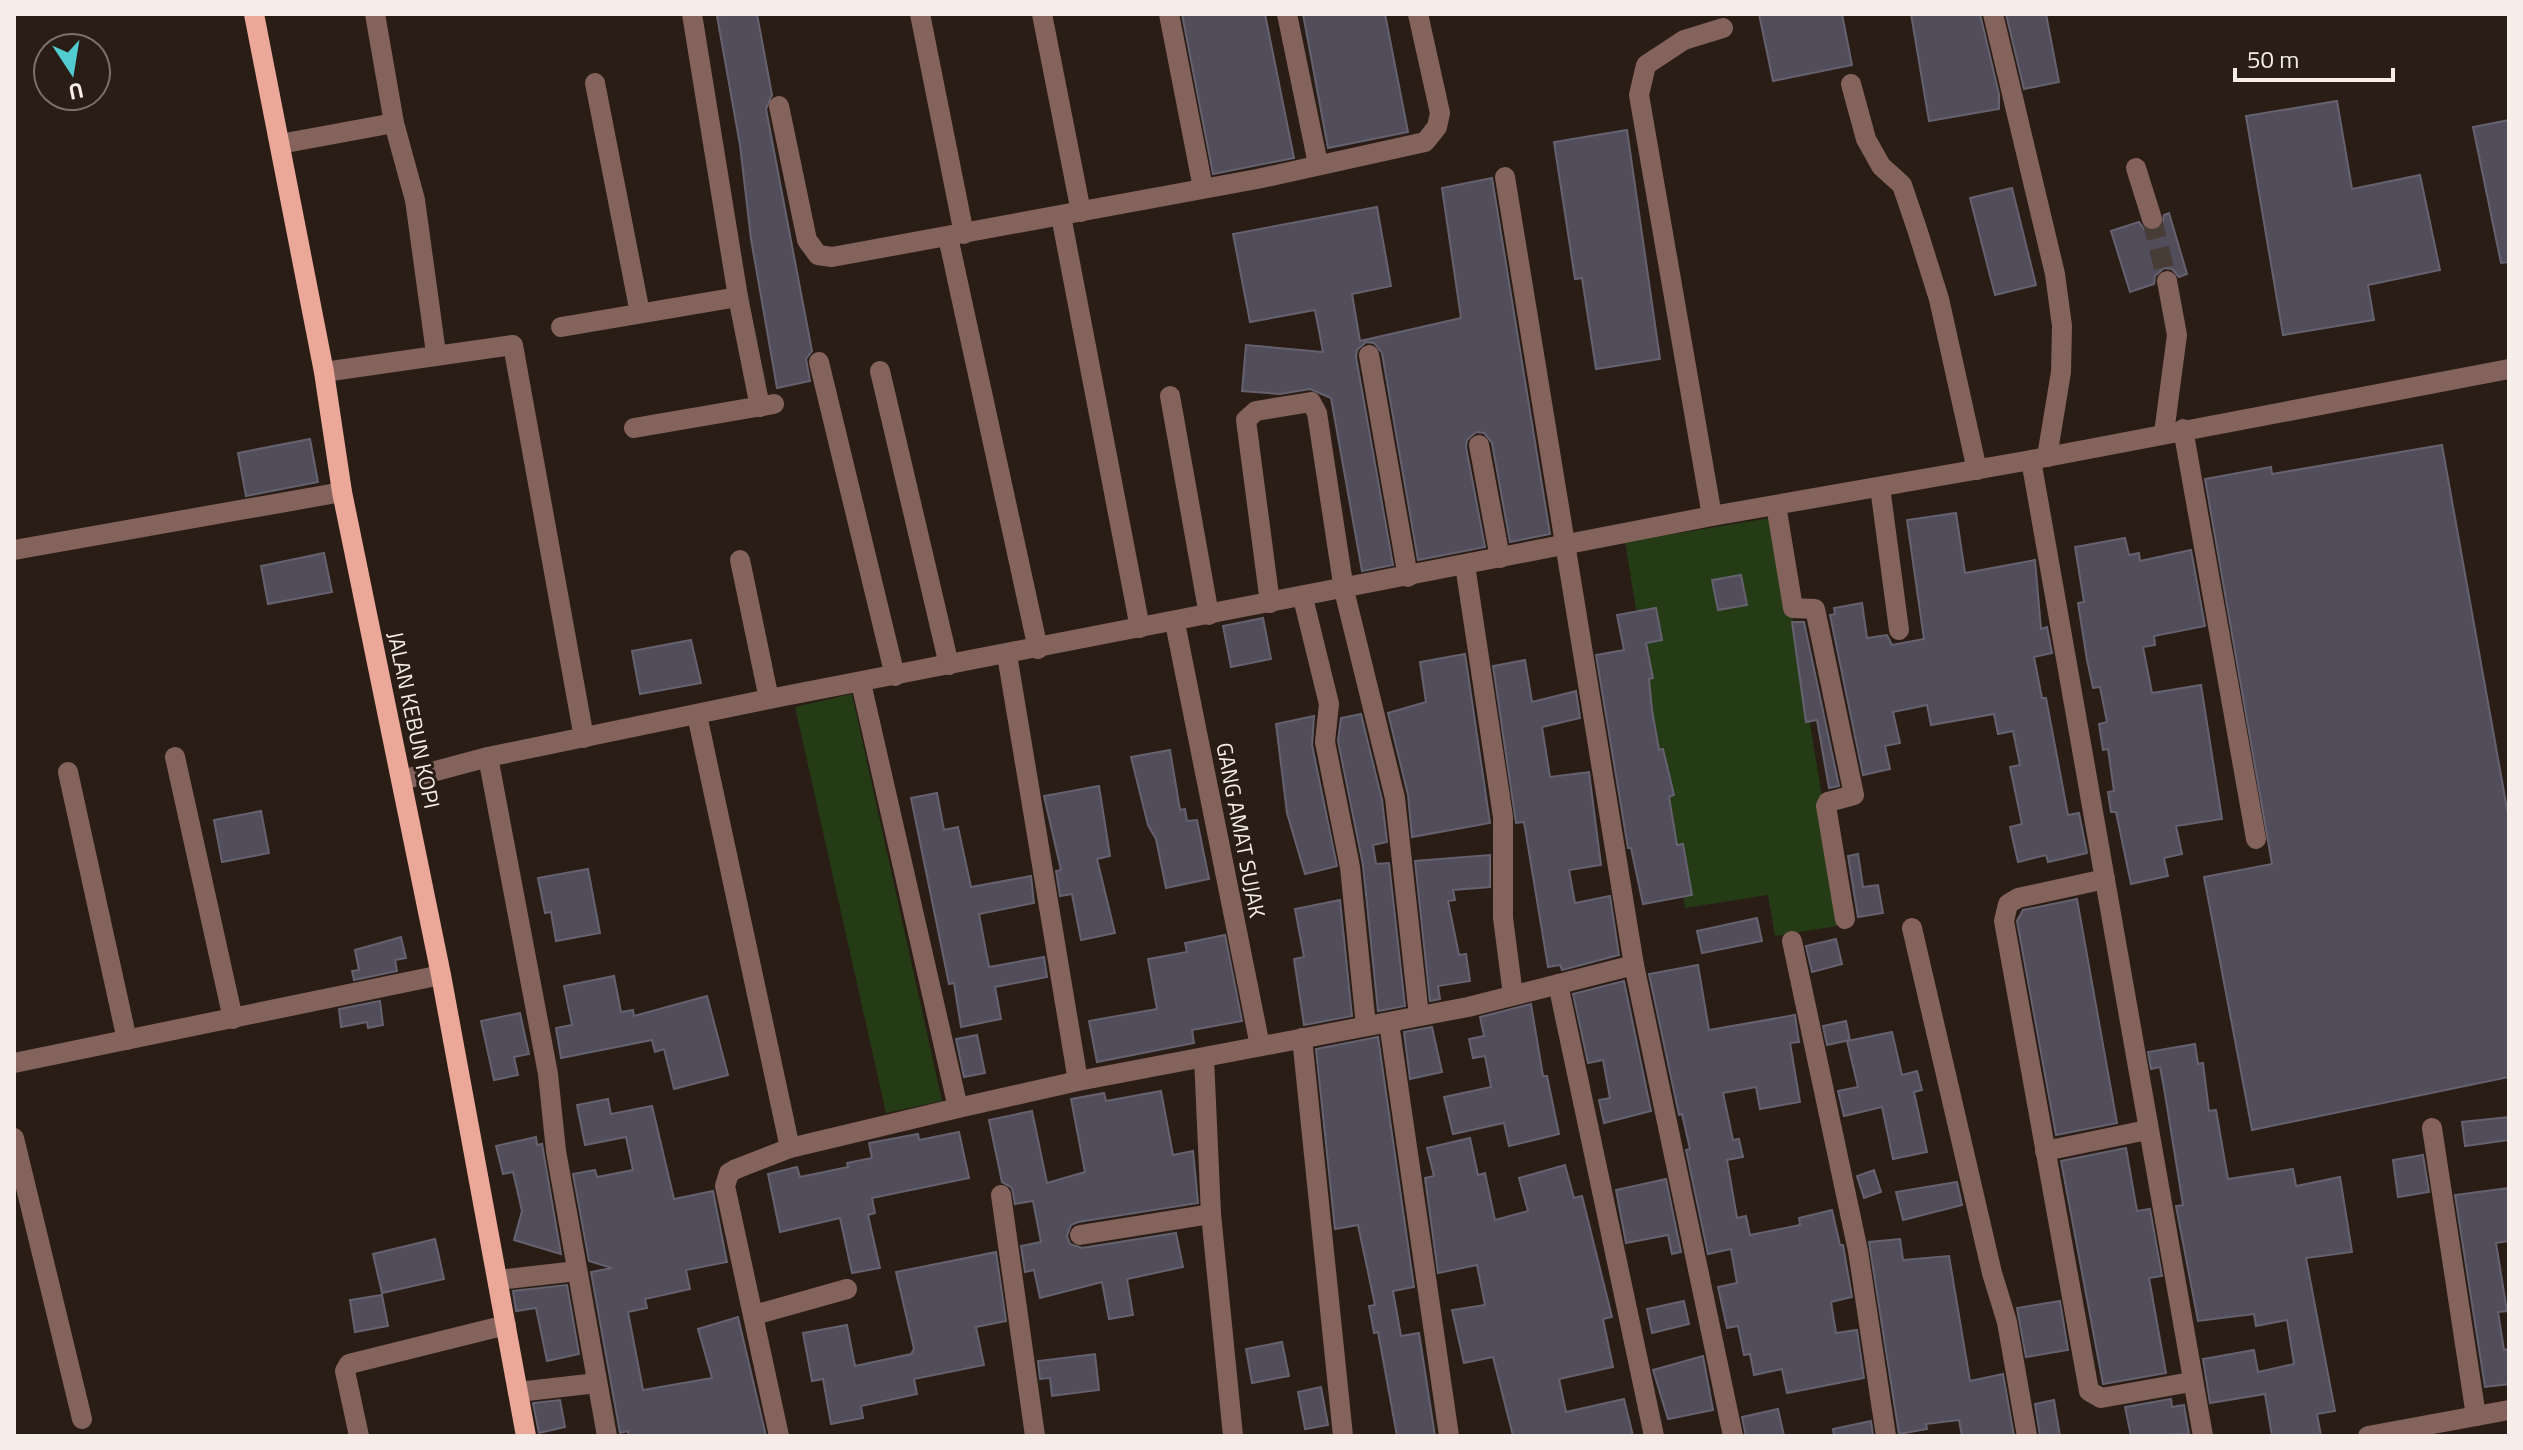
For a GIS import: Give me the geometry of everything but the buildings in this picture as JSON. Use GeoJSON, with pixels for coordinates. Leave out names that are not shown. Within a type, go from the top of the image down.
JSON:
{"type":"FeatureCollection","features":[{"type":"Feature","properties":{"kind":"main road","name":"JALAN KEBUN KOPI"},"geometry":{"type":"LineString","coordinates":[[254,14],[324,372],[342,492],[441,975],[526,1436]]}},
{"type":"Feature","properties":{"kind":"street"},"geometry":{"type":"LineString","coordinates":[[375,14],[394,123],[415,200],[436,353]]}},
{"type":"Feature","properties":{"kind":"street"},"geometry":{"type":"LineString","coordinates":[[634,428],[767,405],[738,297],[692,14]]}},
{"type":"Feature","properties":{"kind":"street"},"geometry":{"type":"LineString","coordinates":[[920,14],[956,236],[1038,649]]}},
{"type":"Feature","properties":{"kind":"street"},"geometry":{"type":"LineString","coordinates":[[1042,14],[1071,214],[1140,628]]}},
{"type":"Feature","properties":{"kind":"street"},"geometry":{"type":"LineString","coordinates":[[1169,14],[1203,188]]}},
{"type":"Feature","properties":{"kind":"street"},"geometry":{"type":"LineString","coordinates":[[1287,14],[1318,164]]}},
{"type":"Feature","properties":{"kind":"street"},"geometry":{"type":"LineString","coordinates":[[779,106],[807,240],[818,255],[832,257],[1071,214],[1425,142],[1437,127],[1440,113],[1418,14]]}},
{"type":"Feature","properties":{"kind":"street"},"geometry":{"type":"LineString","coordinates":[[1993,14],[2055,274],[2062,326],[2061,372],[2039,458],[2147,1130],[2203,1436]]}},
{"type":"Feature","properties":{"kind":"street"},"geometry":{"type":"LineString","coordinates":[[1712,516],[1639,95],[1646,65],[1684,40],[1723,28]]}},
{"type":"Feature","properties":{"kind":"street"},"geometry":{"type":"LineString","coordinates":[[595,83],[640,313]]}},
{"type":"Feature","properties":{"kind":"street"},"geometry":{"type":"LineString","coordinates":[[1851,84],[1866,139],[1881,166],[1902,185],[1917,229],[1939,299],[1977,470]]}},
{"type":"Feature","properties":{"kind":"street"},"geometry":{"type":"LineString","coordinates":[[280,144],[394,123]]}},
{"type":"Feature","properties":{"kind":"street"},"geometry":{"type":"LineString","coordinates":[[2136,168],[2152,219]]}},
{"type":"Feature","properties":{"kind":"street"},"geometry":{"type":"LineString","coordinates":[[1505,177],[1634,965],[1733,1436]]}},
{"type":"Feature","properties":{"kind":"street"},"geometry":{"type":"LineString","coordinates":[[2167,281],[2177,335],[2174,431],[2256,839]]}},
{"type":"Feature","properties":{"kind":"street"},"geometry":{"type":"LineString","coordinates":[[561,327],[738,297]]}},
{"type":"Feature","properties":{"kind":"street"},"geometry":{"type":"LineString","coordinates":[[324,372],[436,353],[511,344],[515,348],[584,738]]}},
{"type":"Feature","properties":{"kind":"street"},"geometry":{"type":"LineString","coordinates":[[1369,355],[1408,577]]}},
{"type":"Feature","properties":{"kind":"street"},"geometry":{"type":"LineString","coordinates":[[819,362],[895,676]]}},
{"type":"Feature","properties":{"kind":"street"},"geometry":{"type":"LineString","coordinates":[[402,780],[488,757],[769,699],[1175,623],[1712,516],[1977,470],[2509,369]]}},
{"type":"Feature","properties":{"kind":"street"},"geometry":{"type":"LineString","coordinates":[[880,371],[949,665]]}},
{"type":"Feature","properties":{"kind":"street"},"geometry":{"type":"LineString","coordinates":[[1170,396],[1209,615]]}},
{"type":"Feature","properties":{"kind":"street"},"geometry":{"type":"LineString","coordinates":[[1270,603],[1245,427],[1250,415],[1265,409],[1311,402],[1316,408],[1344,590],[1395,798],[1419,1016]]}},
{"type":"Feature","properties":{"kind":"street"},"geometry":{"type":"LineString","coordinates":[[1479,445],[1500,558]]}},
{"type":"Feature","properties":{"kind":"street"},"geometry":{"type":"LineString","coordinates":[[1880,487],[1899,630]]}},
{"type":"Feature","properties":{"kind":"street"},"geometry":{"type":"LineString","coordinates":[[14,550],[342,492]]}},
{"type":"Feature","properties":{"kind":"street"},"geometry":{"type":"LineString","coordinates":[[1776,505],[1793,608],[1815,609],[1854,795],[1828,802],[1826,806],[1845,919]]}},
{"type":"Feature","properties":{"kind":"street"},"geometry":{"type":"LineString","coordinates":[[740,560],[769,699]]}},
{"type":"Feature","properties":{"kind":"street"},"geometry":{"type":"LineString","coordinates":[[1465,565],[1503,817],[1503,918],[1513,995]]}},
{"type":"Feature","properties":{"kind":"street"},"geometry":{"type":"LineString","coordinates":[[1303,598],[1312,645],[1329,704],[1325,742],[1350,867],[1366,1026]]}},
{"type":"Feature","properties":{"kind":"street","name":"GANG AMAT SUJAK"},"geometry":{"type":"LineString","coordinates":[[1175,623],[1260,1046]]}},
{"type":"Feature","properties":{"kind":"street"},"geometry":{"type":"LineString","coordinates":[[1007,655],[1078,1081]]}},
{"type":"Feature","properties":{"kind":"street"},"geometry":{"type":"LineString","coordinates":[[861,683],[958,1108]]}},
{"type":"Feature","properties":{"kind":"street"},"geometry":{"type":"LineString","coordinates":[[697,715],[790,1148]]}},
{"type":"Feature","properties":{"kind":"street"},"geometry":{"type":"LineString","coordinates":[[175,757],[233,1019]]}},
{"type":"Feature","properties":{"kind":"street"},"geometry":{"type":"LineString","coordinates":[[488,757],[548,1074],[556,1151],[607,1436]]}},
{"type":"Feature","properties":{"kind":"street"},"geometry":{"type":"LineString","coordinates":[[68,772],[127,1040]]}},
{"type":"Feature","properties":{"kind":"street"},"geometry":{"type":"LineString","coordinates":[[2105,879],[2018,898],[2004,911],[2045,1151],[2089,1391],[2101,1398],[2191,1382]]}},
{"type":"Feature","properties":{"kind":"street"},"geometry":{"type":"LineString","coordinates":[[1912,928],[1992,1273],[2007,1322],[2027,1436]]}},
{"type":"Feature","properties":{"kind":"street"},"geometry":{"type":"LineString","coordinates":[[1792,941],[1858,1251],[1886,1436]]}},
{"type":"Feature","properties":{"kind":"street"},"geometry":{"type":"LineString","coordinates":[[779,1436],[725,1180],[736,1169],[790,1148],[958,1108],[1078,1081],[1389,1023],[1634,965]]}},
{"type":"Feature","properties":{"kind":"street"},"geometry":{"type":"LineString","coordinates":[[14,1063],[441,975]]}},
{"type":"Feature","properties":{"kind":"street"},"geometry":{"type":"LineString","coordinates":[[1558,984],[1654,1436]]}},
{"type":"Feature","properties":{"kind":"street"},"geometry":{"type":"LineString","coordinates":[[1389,1023],[1449,1436]]}},
{"type":"Feature","properties":{"kind":"street"},"geometry":{"type":"LineString","coordinates":[[1302,1038],[1343,1436]]}},
{"type":"Feature","properties":{"kind":"street"},"geometry":{"type":"LineString","coordinates":[[1204,1058],[1211,1214],[1233,1436]]}},
{"type":"Feature","properties":{"kind":"street"},"geometry":{"type":"LineString","coordinates":[[2432,1128],[2476,1416]]}},
{"type":"Feature","properties":{"kind":"street"},"geometry":{"type":"LineString","coordinates":[[2045,1151],[2147,1130]]}},
{"type":"Feature","properties":{"kind":"street"},"geometry":{"type":"LineString","coordinates":[[14,1138],[82,1419]]}},
{"type":"Feature","properties":{"kind":"street"},"geometry":{"type":"LineString","coordinates":[[1001,1195],[1035,1436]]}},
{"type":"Feature","properties":{"kind":"street"},"geometry":{"type":"LineString","coordinates":[[1080,1235],[1211,1214]]}},
{"type":"Feature","properties":{"kind":"street"},"geometry":{"type":"LineString","coordinates":[[498,1280],[577,1271]]}},
{"type":"Feature","properties":{"kind":"street"},"geometry":{"type":"LineString","coordinates":[[754,1315],[847,1289]]}},
{"type":"Feature","properties":{"kind":"street"},"geometry":{"type":"LineString","coordinates":[[359,1436],[345,1371],[349,1364],[506,1325]]}},
{"type":"Feature","properties":{"kind":"street"},"geometry":{"type":"LineString","coordinates":[[518,1392],[597,1383]]}},
{"type":"Feature","properties":{"kind":"street"},"geometry":{"type":"LineString","coordinates":[[2368,1436],[2401,1433],[2509,1410]]}},
{"type":"Feature","properties":{"kind":"green space"},"geometry":{"type":"Polygon","coordinates":[[[1776,517],[1841,912],[1837,926],[1775,936],[1768,895],[1685,908],[1625,542],[1776,517]]]}},
{"type":"Feature","properties":{"kind":"green space"},"geometry":{"type":"Polygon","coordinates":[[[852,694],[942,1101],[886,1113],[795,707],[852,694]]]}},
{"type":"Feature","properties":{"kind":"tunnel"},"geometry":{"type":"LineString","coordinates":[[2152,219],[2167,281]]}}]}
